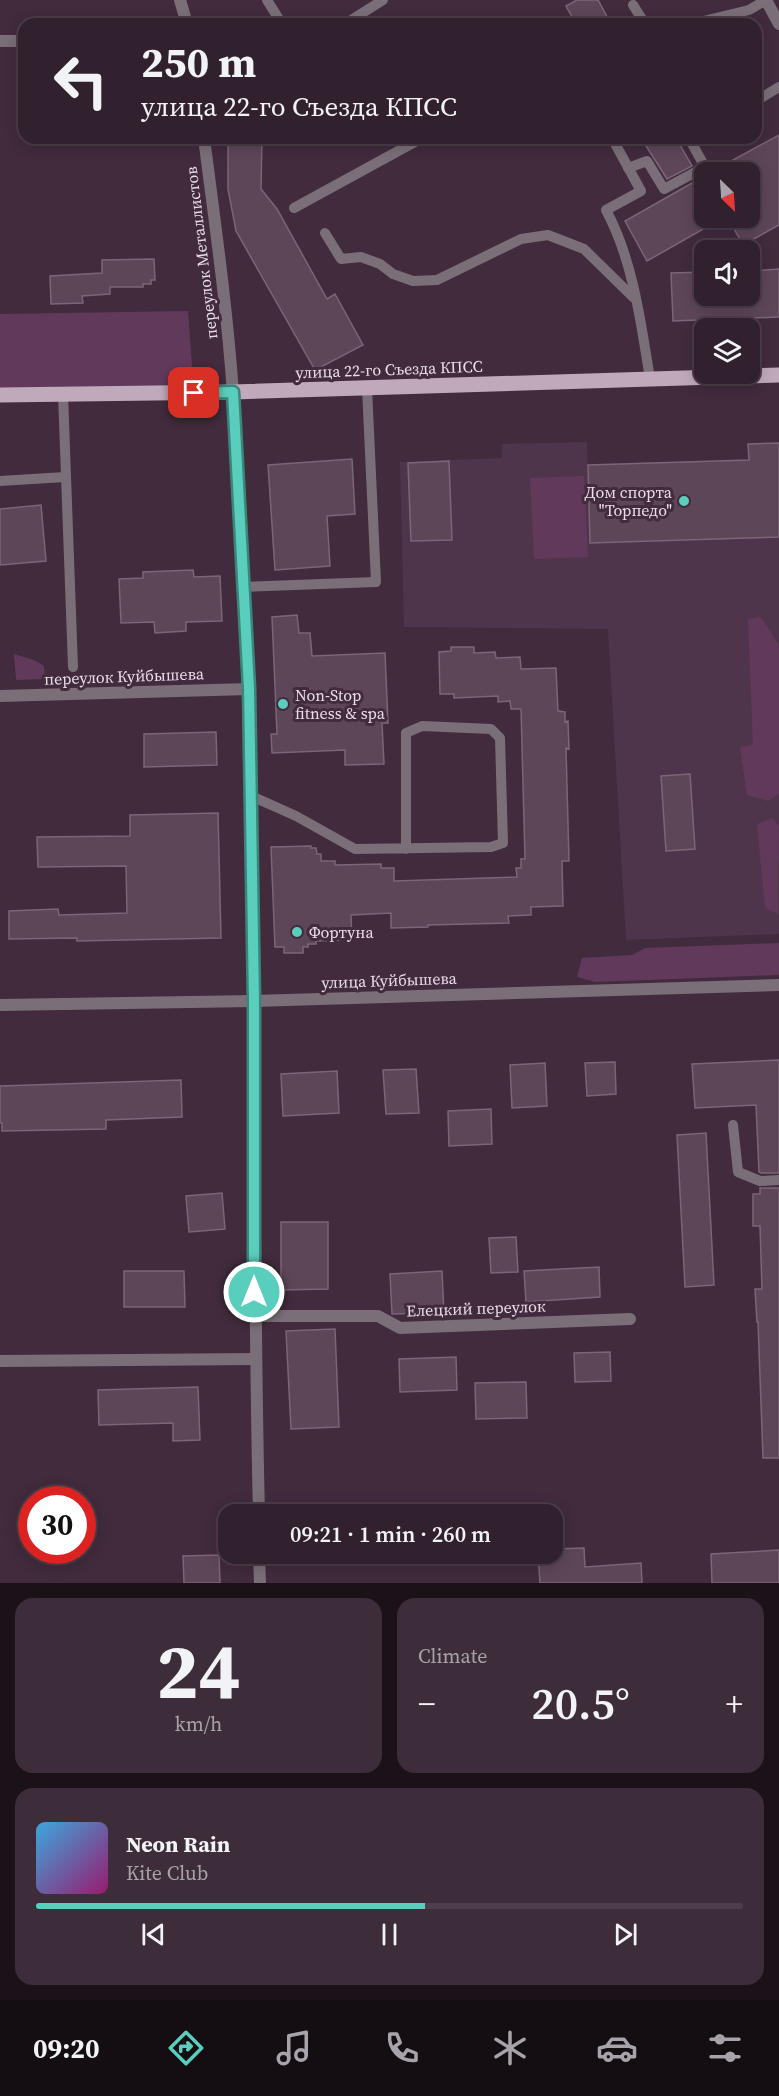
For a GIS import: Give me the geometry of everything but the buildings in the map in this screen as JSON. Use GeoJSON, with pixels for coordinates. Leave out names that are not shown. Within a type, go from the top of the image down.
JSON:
{"type":"FeatureCollection","features":[{"type":"Feature","properties":{"kind":"main road","name":"улица 22-го Съезда КПСС"},"geometry":{"type":"LineString","coordinates":[[0,394],[233,392],[779,375]]}},
{"type":"Feature","properties":{"kind":"street"},"geometry":{"type":"LineString","coordinates":[[180,0],[185,18]]}},
{"type":"Feature","properties":{"kind":"street"},"geometry":{"type":"LineString","coordinates":[[766,0],[779,24]]}},
{"type":"Feature","properties":{"kind":"street"},"geometry":{"type":"LineString","coordinates":[[0,41],[18,41]]}},
{"type":"Feature","properties":{"kind":"street","name":"переулок Металлистов"},"geometry":{"type":"LineString","coordinates":[[205,144],[233,392],[249,688],[258,1504]]}},
{"type":"Feature","properties":{"kind":"street","name":"переулок Куйбышева"},"geometry":{"type":"LineString","coordinates":[[0,696],[249,688]]}},
{"type":"Feature","properties":{"kind":"street","name":"улица Куйбышева"},"geometry":{"type":"LineString","coordinates":[[0,1005],[254,1001],[779,985]]}},
{"type":"Feature","properties":{"kind":"street","name":"Елецкий переулок"},"geometry":{"type":"LineString","coordinates":[[255,1316],[378,1316],[400,1328],[630,1319]]}},
{"type":"Feature","properties":{"kind":"street"},"geometry":{"type":"LineString","coordinates":[[0,1361],[255,1359]]}},
{"type":"Feature","properties":{"kind":"street"},"geometry":{"type":"LineString","coordinates":[[259,1564],[260,1583]]}},
{"type":"Feature","properties":{"kind":"lane"},"geometry":{"type":"LineString","coordinates":[[267,0],[278,18]]}},
{"type":"Feature","properties":{"kind":"lane"},"geometry":{"type":"LineString","coordinates":[[354,18],[383,0]]}},
{"type":"Feature","properties":{"kind":"lane"},"geometry":{"type":"LineString","coordinates":[[716,18],[749,10],[766,0]]}},
{"type":"Feature","properties":{"kind":"lane"},"geometry":{"type":"LineString","coordinates":[[633,5],[641,18]]}},
{"type":"Feature","properties":{"kind":"lane"},"geometry":{"type":"LineString","coordinates":[[762,97],[779,87]]}},
{"type":"Feature","properties":{"kind":"lane"},"geometry":{"type":"LineString","coordinates":[[294,208],[411,144]]}},
{"type":"Feature","properties":{"kind":"lane"},"geometry":{"type":"LineString","coordinates":[[615,144],[640,191],[606,210],[614,225],[627,264],[650,379]]}},
{"type":"Feature","properties":{"kind":"lane"},"geometry":{"type":"LineString","coordinates":[[628,168],[647,161],[664,189],[705,167],[692,144]]}},
{"type":"Feature","properties":{"kind":"lane"},"geometry":{"type":"LineString","coordinates":[[324,233],[341,259],[361,257],[380,264],[393,274],[414,281],[437,280],[521,239],[548,235],[584,249],[634,298]]}},
{"type":"Feature","properties":{"kind":"lane"},"geometry":{"type":"LineString","coordinates":[[243,587],[376,582],[367,388]]}},
{"type":"Feature","properties":{"kind":"lane"},"geometry":{"type":"LineString","coordinates":[[63,394],[73,667]]}},
{"type":"Feature","properties":{"kind":"lane"},"geometry":{"type":"LineString","coordinates":[[0,481],[65,477]]}},
{"type":"Feature","properties":{"kind":"lane"},"geometry":{"type":"LineString","coordinates":[[251,796],[296,816],[355,849],[406,849],[491,847],[503,843],[500,738],[491,729],[422,726],[406,733],[406,849]]}},
{"type":"Feature","properties":{"kind":"lane"},"geometry":{"type":"LineString","coordinates":[[734,1125],[738,1173],[760,1180],[779,1180]]}},
{"type":"Feature","properties":{"kind":"shaded area"},"geometry":{"type":"Polygon","coordinates":[[[188,311],[194,393],[0,394],[0,314],[188,311]]]}},
{"type":"Feature","properties":{"kind":"shaded area"},"geometry":{"type":"Polygon","coordinates":[[[587,442],[590,542],[779,537],[779,934],[626,940],[608,629],[404,627],[400,462],[502,458],[502,444],[587,442]]]}},
{"type":"Feature","properties":{"kind":"shaded area"},"geometry":{"type":"Polygon","coordinates":[[[584,476],[588,557],[534,559],[530,478],[584,476]]]}},
{"type":"Feature","properties":{"kind":"shaded area"},"geometry":{"type":"Polygon","coordinates":[[[761,617],[779,645],[779,794],[768,801],[747,795],[740,747],[753,745],[748,619],[761,617]]]}},
{"type":"Feature","properties":{"kind":"shaded area"},"geometry":{"type":"Polygon","coordinates":[[[14,654],[34,660],[44,666],[45,679],[16,680],[14,654]]]}},
{"type":"Feature","properties":{"kind":"shaded area"},"geometry":{"type":"Polygon","coordinates":[[[772,818],[779,826],[778,914],[765,908],[757,824],[772,818]]]}},
{"type":"Feature","properties":{"kind":"shaded area"},"geometry":{"type":"Polygon","coordinates":[[[779,943],[779,975],[595,982],[577,977],[582,958],[632,955],[645,948],[779,943]]]}},
{"type":"Feature","properties":{"kind":"place","name":"Дом спорта \"Торпедо\""},"geometry":{"type":"Point","coordinates":[684,501]}},
{"type":"Feature","properties":{"kind":"place","name":"Non-Stop fitness & spa"},"geometry":{"type":"Point","coordinates":[283,704]}},
{"type":"Feature","properties":{"kind":"place","name":"Фортуна"},"geometry":{"type":"Point","coordinates":[297,932]}},
{"type":"Feature","properties":{"kind":"route"},"geometry":{"type":"LineString","coordinates":[[194,393],[233,392],[249,688],[254,1001],[254,1292]]}}]}
